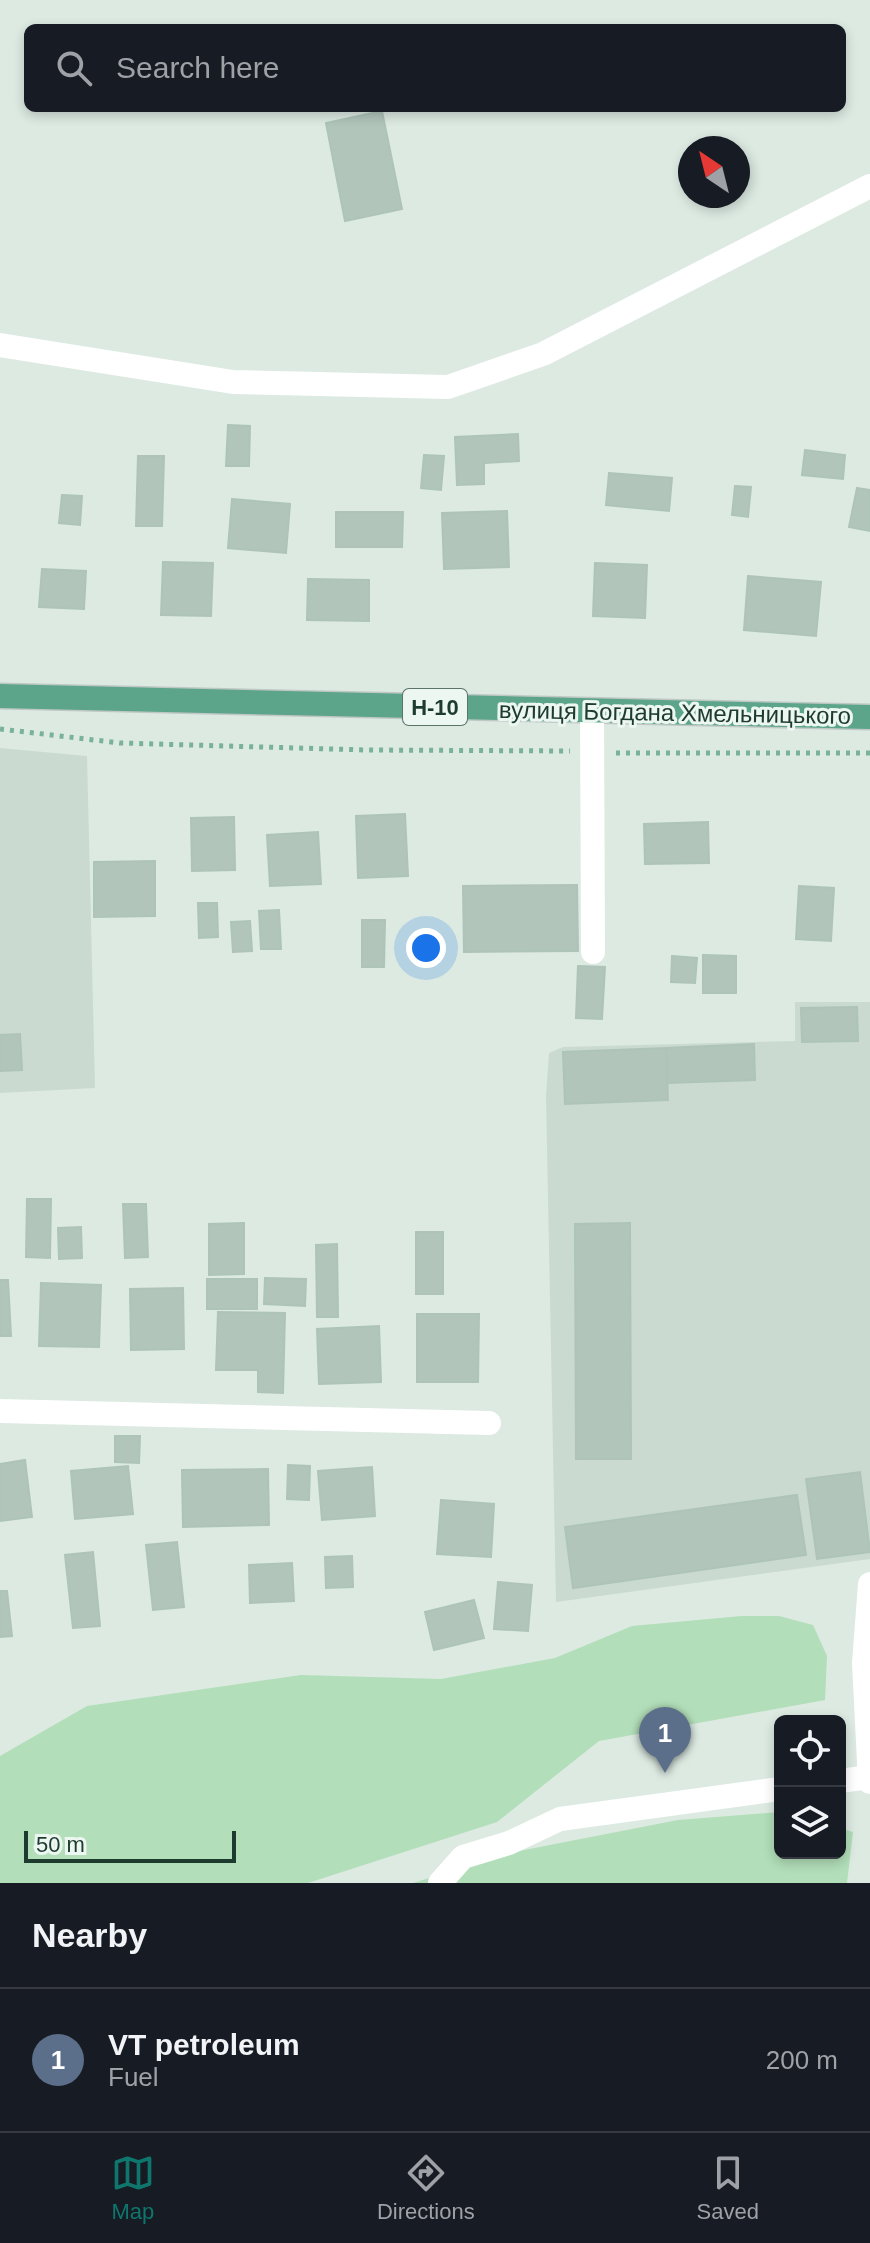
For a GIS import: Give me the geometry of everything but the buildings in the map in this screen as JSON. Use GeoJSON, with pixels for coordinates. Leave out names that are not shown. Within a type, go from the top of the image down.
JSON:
{"type":"FeatureCollection","features":[{"type":"Feature","properties":{"kind":"main road","name":"вулиця Богдана Хмельницького"},"geometry":{"type":"LineString","coordinates":[[0,696],[870,717]]}},
{"type":"Feature","properties":{"kind":"street"},"geometry":{"type":"LineString","coordinates":[[0,345],[233,382],[448,387],[543,354],[870,186]]}},
{"type":"Feature","properties":{"kind":"street"},"geometry":{"type":"LineString","coordinates":[[592,712],[593,952]]}},
{"type":"Feature","properties":{"kind":"street"},"geometry":{"type":"LineString","coordinates":[[0,1411],[489,1423]]}},
{"type":"Feature","properties":{"kind":"street"},"geometry":{"type":"LineString","coordinates":[[846,1779],[870,1770],[864,1663],[870,1585]]}},
{"type":"Feature","properties":{"kind":"street"},"geometry":{"type":"LineString","coordinates":[[440,1883],[463,1857],[509,1843],[560,1819],[774,1790]]}},
{"type":"Feature","properties":{"kind":"path"},"geometry":{"type":"LineString","coordinates":[[0,729],[120,743],[367,750],[564,750],[592,754],[870,753]]}},
{"type":"Feature","properties":{"kind":"shaded area"},"geometry":{"type":"Polygon","coordinates":[[[0,748],[87,756],[95,1088],[0,1093],[0,748]]]}},
{"type":"Feature","properties":{"kind":"shaded area"},"geometry":{"type":"Polygon","coordinates":[[[795,1002],[870,1002],[870,1559],[556,1602],[546,1096],[549,1053],[563,1047],[795,1041],[795,1002]]]}},
{"type":"Feature","properties":{"kind":"green space"},"geometry":{"type":"Polygon","coordinates":[[[742,1616],[779,1616],[813,1625],[827,1656],[825,1700],[599,1741],[497,1822],[308,1883],[0,1883],[0,1756],[87,1706],[301,1675],[441,1679],[555,1658],[632,1626],[742,1616]]]}},
{"type":"Feature","properties":{"kind":"green space"},"geometry":{"type":"Polygon","coordinates":[[[774,1812],[774,1859],[846,1859],[846,1830],[853,1832],[847,1883],[413,1883],[514,1852],[678,1820],[774,1812]]]}},
{"type":"Feature","properties":{"kind":"place","name":"VT petroleum"},"geometry":{"type":"Point","coordinates":[665,1773]}}]}
